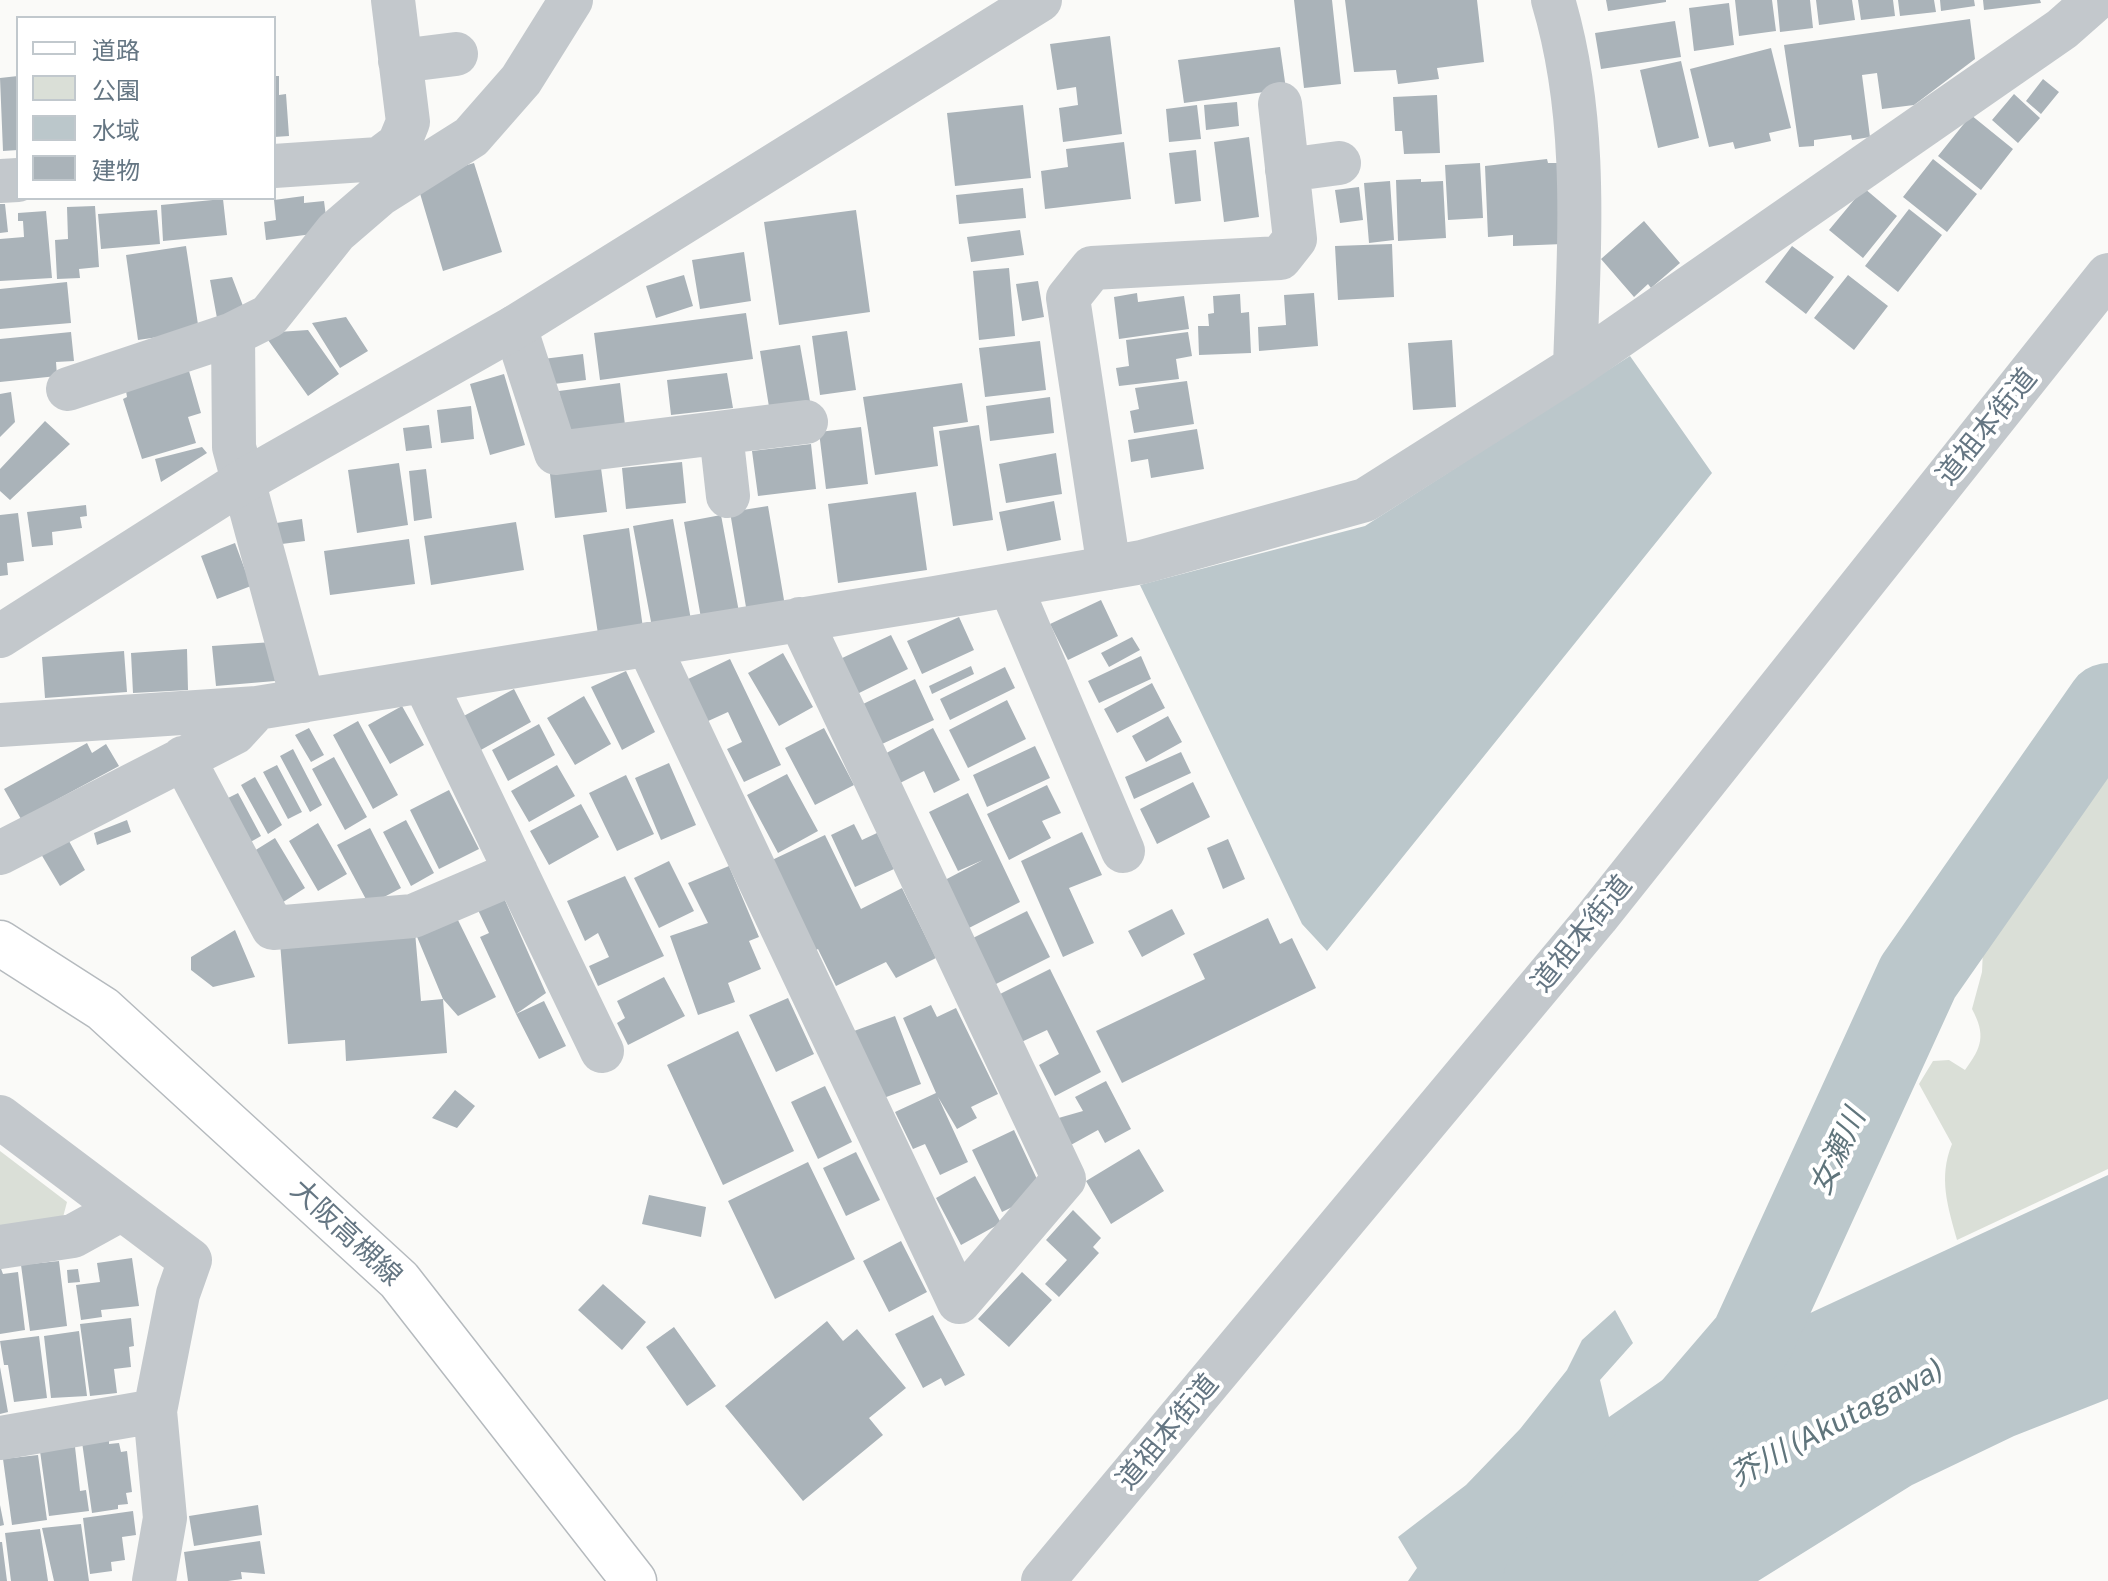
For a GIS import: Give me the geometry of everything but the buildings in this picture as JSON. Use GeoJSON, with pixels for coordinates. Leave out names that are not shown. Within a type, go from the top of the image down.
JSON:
{"type":"FeatureCollection","features":[{"type":"Feature","properties":{"kind":"main road","name":"大阪高槻線"},"geometry":{"type":"LineString","coordinates":[[0,943],[103,1009],[399,1280],[634,1581]]}},
{"type":"Feature","properties":{"kind":"street"},"geometry":{"type":"LineString","coordinates":[[276,166],[379,159],[399,144],[408,122],[393,0]]}},
{"type":"Feature","properties":{"kind":"street"},"geometry":{"type":"LineString","coordinates":[[68,389],[233,334],[269,316],[336,232],[379,195],[471,137],[521,80],[571,0]]}},
{"type":"Feature","properties":{"kind":"street"},"geometry":{"type":"LineString","coordinates":[[0,636],[242,482],[515,327],[1040,0]]}},
{"type":"Feature","properties":{"kind":"street"},"geometry":{"type":"LineString","coordinates":[[1553,0],[1569,59],[1578,122],[1575,367]]}},
{"type":"Feature","properties":{"kind":"street"},"geometry":{"type":"LineString","coordinates":[[0,725],[257,708],[1010,585],[1142,562],[1365,500],[1575,367],[2062,29],[2095,0]]}},
{"type":"Feature","properties":{"kind":"street"},"geometry":{"type":"LineString","coordinates":[[400,61],[456,54]]}},
{"type":"Feature","properties":{"kind":"street"},"geometry":{"type":"LineString","coordinates":[[1109,568],[1068,298],[1092,268],[1280,258],[1295,239],[1280,104]]}},
{"type":"Feature","properties":{"kind":"street"},"geometry":{"type":"LineString","coordinates":[[1287,170],[1339,163]]}},
{"type":"Feature","properties":{"kind":"street","name":"道祖本街道"},"geometry":{"type":"LineString","coordinates":[[1043,1581],[1597,917],[2108,275]]}},
{"type":"Feature","properties":{"kind":"street"},"geometry":{"type":"LineString","coordinates":[[515,327],[556,453],[806,422]]}},
{"type":"Feature","properties":{"kind":"street"},"geometry":{"type":"LineString","coordinates":[[233,334],[234,447],[303,701]]}},
{"type":"Feature","properties":{"kind":"street"},"geometry":{"type":"LineString","coordinates":[[721,433],[728,496]]}},
{"type":"Feature","properties":{"kind":"street"},"geometry":{"type":"LineString","coordinates":[[1010,585],[1123,851]]}},
{"type":"Feature","properties":{"kind":"street"},"geometry":{"type":"LineString","coordinates":[[648,644],[959,1302],[1064,1179],[800,619]]}},
{"type":"Feature","properties":{"kind":"street"},"geometry":{"type":"LineString","coordinates":[[424,681],[602,1051]]}},
{"type":"Feature","properties":{"kind":"street"},"geometry":{"type":"LineString","coordinates":[[0,853],[234,733],[257,708]]}},
{"type":"Feature","properties":{"kind":"street"},"geometry":{"type":"LineString","coordinates":[[183,758],[273,928],[413,916],[516,872]]}},
{"type":"Feature","properties":{"kind":"street"},"geometry":{"type":"LineString","coordinates":[[0,1117],[190,1260],[178,1294],[155,1411],[165,1518],[154,1581]]}},
{"type":"Feature","properties":{"kind":"street"},"geometry":{"type":"LineString","coordinates":[[0,1247],[73,1236],[122,1209]]}},
{"type":"Feature","properties":{"kind":"street"},"geometry":{"type":"LineString","coordinates":[[0,1438],[155,1411]]}},
{"type":"Feature","properties":{"kind":"green space"},"geometry":{"type":"Polygon","coordinates":[[[2108,767],[2108,1169],[1957,1240],[1945,1181],[1952,1144],[1919,1084],[1933,1061],[1949,1060],[1965,1070],[1975,1054],[1980,1034],[1972,1009],[1982,972],[1983,949],[2007,904],[2070,811],[2108,767]]]}},
{"type":"Feature","properties":{"kind":"green space"},"geometry":{"type":"Polygon","coordinates":[[[0,1151],[67,1202],[62,1221],[0,1232],[0,1151]]]}},
{"type":"Feature","properties":{"kind":"water"},"geometry":{"type":"Polygon","coordinates":[[[1630,356],[1712,473],[1327,951],[1302,924],[1140,585],[1365,526],[1630,356]]]}},
{"type":"Feature","properties":{"kind":"water","name":"芥川 (Akutagawa)"},"geometry":{"type":"Polygon","coordinates":[[[2108,1175],[2108,1399],[2014,1436],[1912,1485],[1758,1581],[1408,1581],[1417,1568],[1398,1537],[1466,1485],[1520,1429],[1567,1370],[1582,1340],[1615,1310],[1633,1343],[1600,1380],[1609,1417],[1674,1372],[1752,1340],[2108,1175]]]}},
{"type":"Feature","properties":{"kind":"waterway","name":"女瀬川"},"geometry":{"type":"LineString","coordinates":[[1545,1581],[1752,1340],[1918,977],[2108,705]]}}]}
